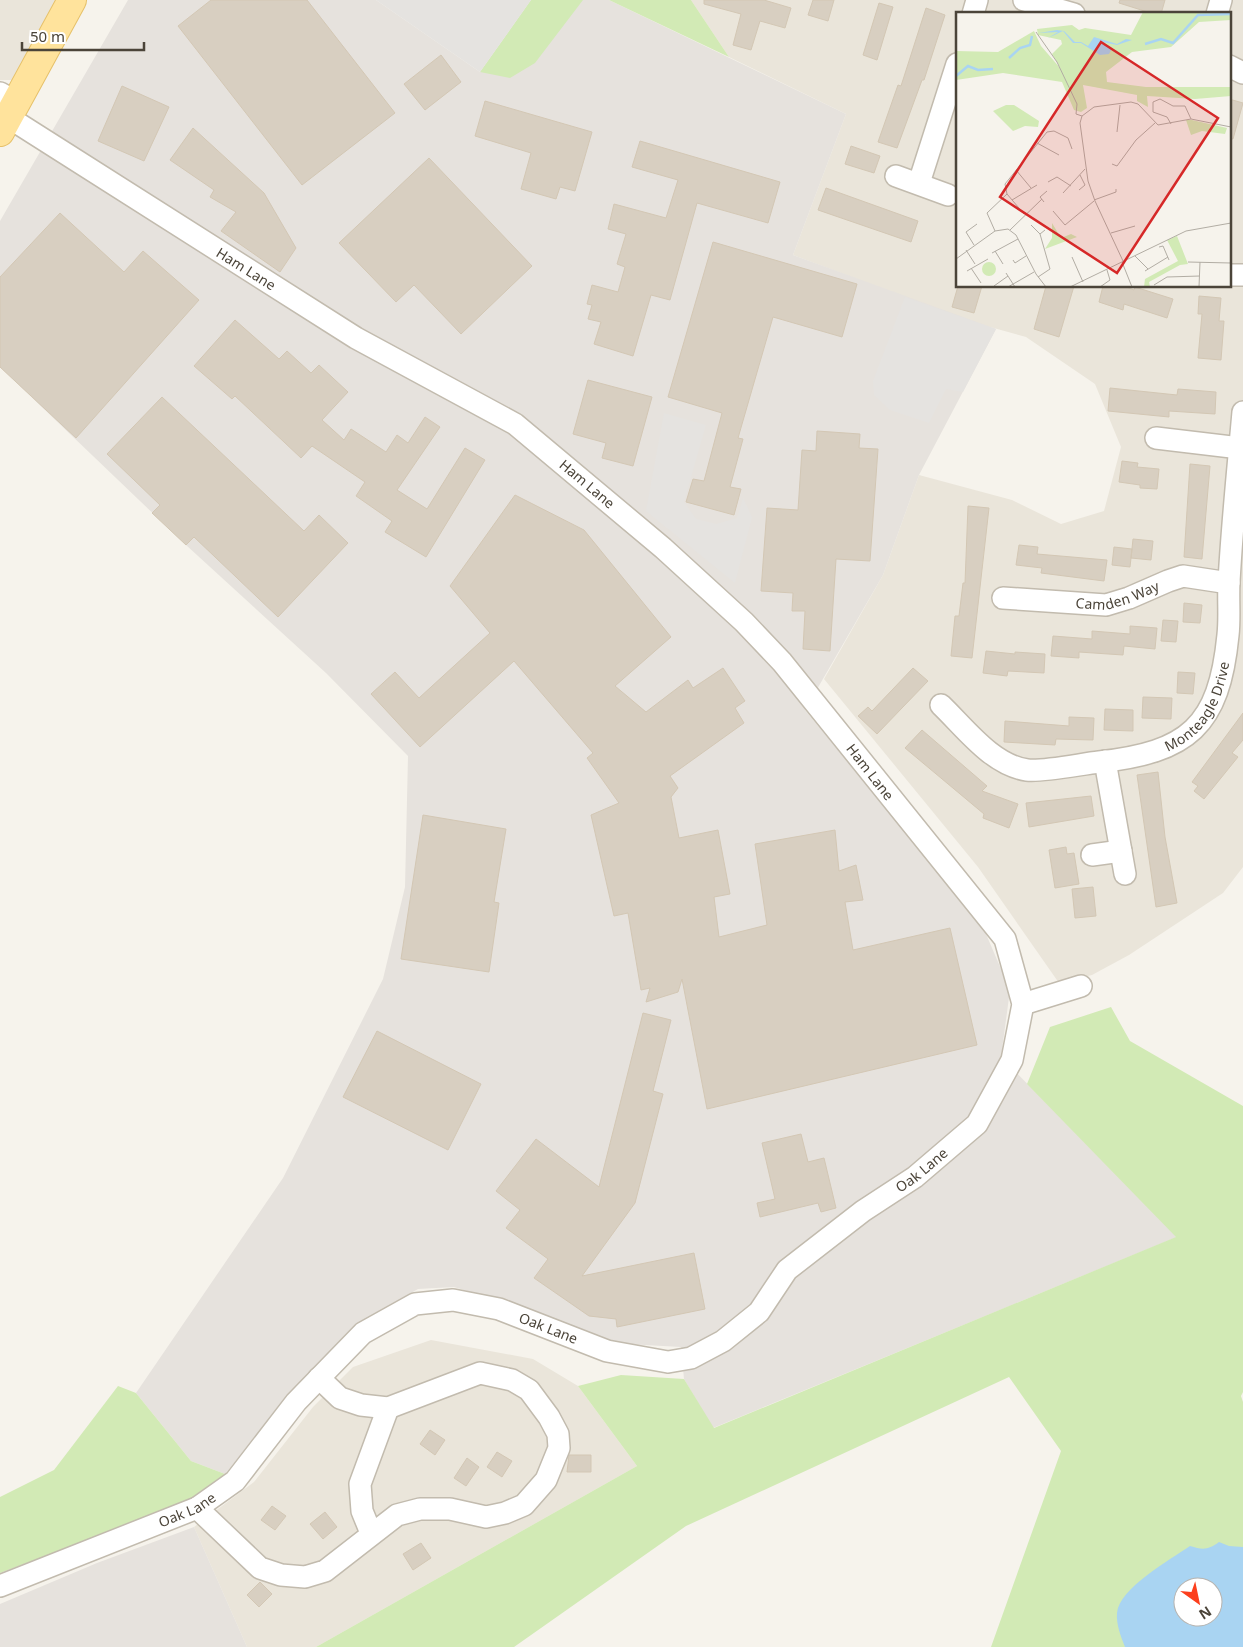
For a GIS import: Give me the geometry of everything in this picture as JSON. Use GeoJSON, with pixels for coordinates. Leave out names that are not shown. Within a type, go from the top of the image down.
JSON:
{"type":"FeatureCollection","features":[{"type":"Feature","properties":{"kind":"main road"},"geometry":{"type":"LineString","coordinates":[[6,111],[72,0]]}},
{"type":"Feature","properties":{"kind":"street"},"geometry":{"type":"LineString","coordinates":[[1024,0],[1067,12]]}},
{"type":"Feature","properties":{"kind":"street"},"geometry":{"type":"LineString","coordinates":[[1230,66],[1243,73]]}},
{"type":"Feature","properties":{"kind":"street"},"geometry":{"type":"LineString","coordinates":[[920,183],[956,67]]}},
{"type":"Feature","properties":{"kind":"street","name":"Ham Lane"},"geometry":{"type":"LineString","coordinates":[[6,111],[356,338],[515,424],[663,548],[744,622],[782,662],[1005,939],[1023,1004]]}},
{"type":"Feature","properties":{"kind":"street"},"geometry":{"type":"LineString","coordinates":[[896,176],[948,194]]}},
{"type":"Feature","properties":{"kind":"street"},"geometry":{"type":"LineString","coordinates":[[1230,275],[1243,274]]}},
{"type":"Feature","properties":{"kind":"street","name":"Monteagle Drive"},"geometry":{"type":"LineString","coordinates":[[940,705],[995,756],[1010,765],[1028,770],[1127,759],[1160,751],[1192,729],[1210,708],[1218,692],[1236,636],[1228,583],[1243,412]]}},
{"type":"Feature","properties":{"kind":"street"},"geometry":{"type":"LineString","coordinates":[[1156,438],[1240,448]]}},
{"type":"Feature","properties":{"kind":"street","name":"Camden Way"},"geometry":{"type":"LineString","coordinates":[[1003,598],[1106,605],[1129,598],[1168,580],[1183,576],[1228,583]]}},
{"type":"Feature","properties":{"kind":"street"},"geometry":{"type":"LineString","coordinates":[[1105,761],[1125,874]]}},
{"type":"Feature","properties":{"kind":"street"},"geometry":{"type":"LineString","coordinates":[[1092,855],[1121,850]]}},
{"type":"Feature","properties":{"kind":"street"},"geometry":{"type":"LineString","coordinates":[[1023,1004],[1081,986]]}},
{"type":"Feature","properties":{"kind":"street","name":"Oak Lane"},"geometry":{"type":"LineString","coordinates":[[0,1586],[197,1508],[235,1481],[296,1402],[363,1333],[415,1304],[453,1300],[499,1309],[607,1351],[668,1362],[691,1358],[724,1341],[759,1312],[787,1270],[863,1211],[916,1177],[978,1124],[1012,1060],[1023,1004]]}},
{"type":"Feature","properties":{"kind":"street"},"geometry":{"type":"LineString","coordinates":[[197,1508],[260,1568],[280,1575],[305,1577],[325,1571],[397,1515],[420,1509],[450,1509],[486,1517],[505,1513],[524,1505],[546,1480],[560,1448],[558,1434],[550,1417],[529,1390],[512,1380],[480,1373],[388,1408],[360,1405],[340,1398],[319,1378]]}},
{"type":"Feature","properties":{"kind":"street"},"geometry":{"type":"LineString","coordinates":[[372,1533],[362,1511],[360,1484],[388,1408]]}},
{"type":"Feature","properties":{"kind":"shaded area"},"geometry":{"type":"Polygon","coordinates":[[[0,0],[60,0],[12,80],[0,80],[0,0]]]}},
{"type":"Feature","properties":{"kind":"shaded area"},"geometry":{"type":"Polygon","coordinates":[[[128,0],[376,0],[480,72],[531,0],[609,0],[846,114],[793,255],[996,329],[919,475],[883,575],[805,710],[983,927],[1010,990],[1001,1057],[1177,1237],[713,1428],[684,1379],[681,1347],[609,1343],[514,1305],[454,1287],[418,1289],[363,1320],[286,1399],[225,1474],[191,1461],[136,1393],[283,1178],[383,979],[405,887],[408,756],[326,673],[186,545],[0,367],[0,221],[128,0]]]}},
{"type":"Feature","properties":{"kind":"shaded area"},"geometry":{"type":"Polygon","coordinates":[[[376,0],[531,0],[480,72],[376,0]]]}},
{"type":"Feature","properties":{"kind":"shaded area"},"geometry":{"type":"Polygon","coordinates":[[[691,0],[1243,0],[1243,867],[1223,893],[1129,955],[1092,975],[1059,983],[978,867],[824,679],[883,575],[919,475],[1012,500],[1061,524],[1104,511],[1121,447],[1095,384],[1026,337],[972,322],[793,255],[846,114],[729,57],[691,0]]]}},
{"type":"Feature","properties":{"kind":"shaded area"},"geometry":{"type":"Polygon","coordinates":[[[905,297],[996,329],[963,392],[946,389],[929,423],[890,410],[874,395],[873,381],[905,297]]]}},
{"type":"Feature","properties":{"kind":"shaded area"},"geometry":{"type":"Polygon","coordinates":[[[664,413],[706,425],[684,502],[696,519],[716,524],[737,518],[743,498],[752,517],[735,583],[646,511],[664,413]]]}},
{"type":"Feature","properties":{"kind":"shaded area"},"geometry":{"type":"Polygon","coordinates":[[[431,1340],[533,1359],[578,1386],[637,1466],[316,1647],[247,1647],[194,1527],[254,1482],[313,1407],[353,1367],[431,1340]]]}},
{"type":"Feature","properties":{"kind":"shaded area"},"geometry":{"type":"Polygon","coordinates":[[[194,1527],[247,1647],[0,1647],[0,1604],[97,1563],[194,1527]]]}},
{"type":"Feature","properties":{"kind":"green space"},"geometry":{"type":"Polygon","coordinates":[[[531,0],[583,0],[535,63],[510,78],[480,72],[531,0]]]}},
{"type":"Feature","properties":{"kind":"green space"},"geometry":{"type":"Polygon","coordinates":[[[609,0],[691,0],[729,57],[609,0]]]}},
{"type":"Feature","properties":{"kind":"green space"},"geometry":{"type":"Polygon","coordinates":[[[1111,1007],[1130,1041],[1243,1106],[1243,1392],[1241,1396],[1243,1402],[1243,1647],[991,1647],[1061,1451],[1009,1377],[686,1526],[514,1647],[316,1647],[637,1466],[578,1386],[621,1375],[684,1379],[714,1428],[1176,1237],[1027,1084],[1050,1027],[1111,1007]]]}},
{"type":"Feature","properties":{"kind":"green space"},"geometry":{"type":"Polygon","coordinates":[[[118,1386],[136,1393],[191,1461],[225,1474],[183,1504],[0,1573],[0,1497],[54,1470],[118,1386]]]}},
{"type":"Feature","properties":{"kind":"water"},"geometry":{"type":"Polygon","coordinates":[[[1219,1542],[1229,1546],[1243,1547],[1243,1647],[1125,1647],[1120,1635],[1117,1613],[1126,1594],[1147,1575],[1190,1546],[1208,1548],[1219,1542]]]}},
{"type":"Feature","properties":{"kind":"building"},"geometry":{"type":"Polygon","coordinates":[[[211,0],[307,0],[395,113],[302,185],[178,26],[211,0]]]}},
{"type":"Feature","properties":{"kind":"building"},"geometry":{"type":"Polygon","coordinates":[[[704,0],[764,0],[791,8],[785,28],[760,21],[751,50],[733,45],[741,14],[704,4],[704,0]]]}},
{"type":"Feature","properties":{"kind":"building"},"geometry":{"type":"Polygon","coordinates":[[[813,0],[834,0],[828,21],[808,15],[813,0]]]}},
{"type":"Feature","properties":{"kind":"building"},"geometry":{"type":"Polygon","coordinates":[[[1120,0],[1165,0],[1162,12],[1148,12],[1119,3],[1120,0]]]}},
{"type":"Feature","properties":{"kind":"building"},"geometry":{"type":"Polygon","coordinates":[[[879,3],[893,7],[877,60],[863,55],[879,3]]]}},
{"type":"Feature","properties":{"kind":"building"},"geometry":{"type":"Polygon","coordinates":[[[926,8],[945,15],[924,80],[922,80],[897,148],[878,142],[898,85],[901,86],[926,8]]]}},
{"type":"Feature","properties":{"kind":"building"},"geometry":{"type":"Polygon","coordinates":[[[441,55],[461,82],[425,110],[404,84],[441,55]]]}},
{"type":"Feature","properties":{"kind":"building"},"geometry":{"type":"Polygon","coordinates":[[[122,86],[169,107],[144,161],[98,141],[122,86]]]}},
{"type":"Feature","properties":{"kind":"building"},"geometry":{"type":"Polygon","coordinates":[[[1230,99],[1243,103],[1233,139],[1230,138],[1230,99]]]}},
{"type":"Feature","properties":{"kind":"building"},"geometry":{"type":"Polygon","coordinates":[[[485,101],[592,132],[575,191],[560,187],[556,199],[521,189],[531,153],[475,136],[485,101]]]}},
{"type":"Feature","properties":{"kind":"building"},"geometry":{"type":"Polygon","coordinates":[[[193,128],[264,193],[296,248],[280,272],[221,231],[236,212],[210,197],[214,190],[170,160],[193,128]]]}},
{"type":"Feature","properties":{"kind":"building"},"geometry":{"type":"Polygon","coordinates":[[[640,141],[780,182],[768,223],[697,203],[670,300],[651,295],[633,356],[594,344],[601,322],[588,319],[592,305],[587,304],[592,285],[618,292],[625,267],[617,264],[626,234],[608,229],[614,204],[666,218],[678,180],[632,167],[640,141]]]}},
{"type":"Feature","properties":{"kind":"building"},"geometry":{"type":"Polygon","coordinates":[[[851,146],[880,156],[874,173],[845,164],[851,146]]]}},
{"type":"Feature","properties":{"kind":"building"},"geometry":{"type":"Polygon","coordinates":[[[429,158],[532,266],[461,334],[414,285],[396,302],[339,243],[429,158]]]}},
{"type":"Feature","properties":{"kind":"building"},"geometry":{"type":"Polygon","coordinates":[[[826,188],[918,221],[911,242],[818,210],[826,188]]]}},
{"type":"Feature","properties":{"kind":"building"},"geometry":{"type":"Polygon","coordinates":[[[60,213],[124,272],[143,251],[199,300],[76,438],[0,367],[0,277],[60,213]]]}},
{"type":"Feature","properties":{"kind":"building"},"geometry":{"type":"Polygon","coordinates":[[[713,242],[857,284],[842,337],[773,317],[738,438],[743,439],[730,487],[741,489],[734,515],[686,502],[693,479],[704,481],[722,413],[668,397],[713,242]]]}},
{"type":"Feature","properties":{"kind":"building"},"geometry":{"type":"Polygon","coordinates":[[[957,288],[981,288],[974,313],[952,307],[957,288]]]}},
{"type":"Feature","properties":{"kind":"building"},"geometry":{"type":"Polygon","coordinates":[[[1045,288],[1073,288],[1059,337],[1034,329],[1045,288]]]}},
{"type":"Feature","properties":{"kind":"building"},"geometry":{"type":"Polygon","coordinates":[[[1102,288],[1129,288],[1134,290],[1135,288],[1138,288],[1173,299],[1167,318],[1124,304],[1123,310],[1099,302],[1102,288]]]}},
{"type":"Feature","properties":{"kind":"building"},"geometry":{"type":"Polygon","coordinates":[[[1199,296],[1221,298],[1219,321],[1224,321],[1221,360],[1198,358],[1202,314],[1198,314],[1199,296]]]}},
{"type":"Feature","properties":{"kind":"building"},"geometry":{"type":"Polygon","coordinates":[[[235,320],[279,359],[287,351],[311,373],[319,365],[348,392],[322,420],[344,440],[351,429],[386,452],[397,435],[408,443],[425,417],[440,427],[397,490],[427,509],[465,448],[485,460],[426,557],[385,532],[392,521],[356,496],[365,482],[312,446],[301,458],[235,396],[232,399],[194,366],[235,320]]]}},
{"type":"Feature","properties":{"kind":"building"},"geometry":{"type":"Polygon","coordinates":[[[588,380],[652,397],[633,466],[602,458],[606,443],[573,434],[588,380]]]}},
{"type":"Feature","properties":{"kind":"building"},"geometry":{"type":"Polygon","coordinates":[[[1110,388],[1177,395],[1178,389],[1216,392],[1215,414],[1169,411],[1169,417],[1108,411],[1110,388]]]}},
{"type":"Feature","properties":{"kind":"building"},"geometry":{"type":"Polygon","coordinates":[[[162,397],[304,531],[319,515],[348,543],[278,617],[194,537],[186,545],[152,513],[160,505],[107,454],[162,397]]]}},
{"type":"Feature","properties":{"kind":"building"},"geometry":{"type":"Polygon","coordinates":[[[817,431],[860,434],[859,448],[878,449],[870,561],[836,559],[830,651],[803,649],[805,611],[792,611],[793,593],[761,591],[767,508],[798,510],[802,450],[816,451],[817,431]]]}},
{"type":"Feature","properties":{"kind":"building"},"geometry":{"type":"Polygon","coordinates":[[[1122,461],[1138,463],[1137,467],[1159,469],[1157,489],[1140,488],[1140,485],[1119,482],[1122,461]]]}},
{"type":"Feature","properties":{"kind":"building"},"geometry":{"type":"Polygon","coordinates":[[[1190,464],[1210,466],[1202,559],[1184,557],[1190,464]]]}},
{"type":"Feature","properties":{"kind":"building"},"geometry":{"type":"Polygon","coordinates":[[[515,495],[584,530],[671,637],[615,686],[646,712],[688,680],[693,688],[723,668],[745,701],[735,708],[744,723],[670,776],[678,788],[671,797],[679,838],[718,830],[730,894],[714,897],[719,937],[767,925],[755,844],[835,830],[839,871],[856,865],[863,900],[845,902],[853,950],[950,928],[977,1045],[707,1109],[682,979],[678,992],[646,1002],[650,988],[641,990],[628,913],[614,916],[591,815],[619,803],[587,758],[593,753],[514,661],[420,747],[371,694],[395,672],[419,698],[490,633],[450,586],[515,495]]]}},
{"type":"Feature","properties":{"kind":"building"},"geometry":{"type":"Polygon","coordinates":[[[968,506],[989,508],[972,658],[951,656],[955,616],[959,616],[963,583],[965,583],[968,506]]]}},
{"type":"Feature","properties":{"kind":"building"},"geometry":{"type":"Polygon","coordinates":[[[1133,539],[1153,541],[1151,560],[1131,558],[1133,539]]]}},
{"type":"Feature","properties":{"kind":"building"},"geometry":{"type":"Polygon","coordinates":[[[1019,545],[1038,547],[1037,554],[1107,560],[1104,581],[1041,573],[1042,568],[1016,565],[1019,545]]]}},
{"type":"Feature","properties":{"kind":"building"},"geometry":{"type":"Polygon","coordinates":[[[1114,547],[1132,549],[1130,567],[1112,565],[1114,547]]]}},
{"type":"Feature","properties":{"kind":"building"},"geometry":{"type":"Polygon","coordinates":[[[1184,603],[1202,605],[1200,623],[1183,622],[1184,603]]]}},
{"type":"Feature","properties":{"kind":"building"},"geometry":{"type":"Polygon","coordinates":[[[1163,620],[1178,621],[1176,642],[1161,641],[1163,620]]]}},
{"type":"Feature","properties":{"kind":"building"},"geometry":{"type":"Polygon","coordinates":[[[1130,626],[1157,628],[1155,649],[1124,646],[1123,655],[1079,652],[1079,658],[1051,656],[1053,636],[1092,639],[1092,631],[1130,634],[1130,626]]]}},
{"type":"Feature","properties":{"kind":"building"},"geometry":{"type":"Polygon","coordinates":[[[986,651],[1015,654],[1015,652],[1045,654],[1044,673],[1008,671],[1007,676],[983,673],[986,651]]]}},
{"type":"Feature","properties":{"kind":"building"},"geometry":{"type":"Polygon","coordinates":[[[913,668],[928,681],[877,734],[858,716],[868,707],[872,711],[913,668]]]}},
{"type":"Feature","properties":{"kind":"building"},"geometry":{"type":"Polygon","coordinates":[[[1178,672],[1195,673],[1193,694],[1177,693],[1178,672]]]}},
{"type":"Feature","properties":{"kind":"building"},"geometry":{"type":"Polygon","coordinates":[[[1143,697],[1172,698],[1171,719],[1142,718],[1143,697]]]}},
{"type":"Feature","properties":{"kind":"building"},"geometry":{"type":"Polygon","coordinates":[[[1105,709],[1133,710],[1133,731],[1104,730],[1105,709]]]}},
{"type":"Feature","properties":{"kind":"building"},"geometry":{"type":"Polygon","coordinates":[[[1243,713],[1243,740],[1232,753],[1238,757],[1204,799],[1194,791],[1198,786],[1192,782],[1243,713]]]}},
{"type":"Feature","properties":{"kind":"building"},"geometry":{"type":"Polygon","coordinates":[[[1069,717],[1094,718],[1093,740],[1056,739],[1055,745],[1004,742],[1005,721],[1069,726],[1069,717]]]}},
{"type":"Feature","properties":{"kind":"building"},"geometry":{"type":"Polygon","coordinates":[[[922,730],[987,786],[982,791],[1018,804],[1009,828],[983,818],[984,814],[905,748],[922,730]]]}},
{"type":"Feature","properties":{"kind":"building"},"geometry":{"type":"Polygon","coordinates":[[[1158,772],[1165,837],[1177,903],[1156,907],[1137,775],[1158,772]]]}},
{"type":"Feature","properties":{"kind":"building"},"geometry":{"type":"Polygon","coordinates":[[[1091,796],[1094,816],[1029,827],[1026,803],[1091,796]]]}},
{"type":"Feature","properties":{"kind":"building"},"geometry":{"type":"Polygon","coordinates":[[[423,815],[506,829],[494,902],[499,903],[489,972],[401,959],[423,815]]]}},
{"type":"Feature","properties":{"kind":"building"},"geometry":{"type":"Polygon","coordinates":[[[1066,847],[1067,854],[1074,853],[1079,884],[1055,888],[1049,850],[1066,847]]]}},
{"type":"Feature","properties":{"kind":"building"},"geometry":{"type":"Polygon","coordinates":[[[1093,887],[1096,916],[1075,918],[1072,889],[1093,887]]]}},
{"type":"Feature","properties":{"kind":"building"},"geometry":{"type":"Polygon","coordinates":[[[643,1013],[671,1020],[653,1091],[663,1094],[635,1203],[582,1276],[694,1253],[705,1309],[617,1327],[616,1319],[589,1316],[534,1278],[548,1259],[506,1228],[520,1210],[496,1191],[536,1139],[599,1187],[643,1013]]]}},
{"type":"Feature","properties":{"kind":"building"},"geometry":{"type":"Polygon","coordinates":[[[377,1031],[481,1084],[448,1150],[343,1097],[377,1031]]]}},
{"type":"Feature","properties":{"kind":"building"},"geometry":{"type":"Polygon","coordinates":[[[801,1134],[808,1162],[824,1158],[836,1208],[821,1212],[818,1203],[760,1217],[757,1203],[775,1199],[762,1143],[801,1134]]]}},
{"type":"Feature","properties":{"kind":"building"},"geometry":{"type":"Polygon","coordinates":[[[430,1430],[445,1440],[435,1455],[420,1444],[430,1430]]]}},
{"type":"Feature","properties":{"kind":"building"},"geometry":{"type":"Polygon","coordinates":[[[497,1452],[512,1461],[502,1477],[487,1467],[497,1452]]]}},
{"type":"Feature","properties":{"kind":"building"},"geometry":{"type":"Polygon","coordinates":[[[569,1455],[591,1455],[591,1472],[567,1472],[569,1455]]]}},
{"type":"Feature","properties":{"kind":"building"},"geometry":{"type":"Polygon","coordinates":[[[467,1458],[479,1467],[466,1486],[454,1478],[467,1458]]]}},
{"type":"Feature","properties":{"kind":"building"},"geometry":{"type":"Polygon","coordinates":[[[272,1506],[286,1516],[275,1530],[261,1520],[272,1506]]]}},
{"type":"Feature","properties":{"kind":"building"},"geometry":{"type":"Polygon","coordinates":[[[325,1512],[337,1527],[323,1539],[310,1524],[325,1512]]]}},
{"type":"Feature","properties":{"kind":"building"},"geometry":{"type":"Polygon","coordinates":[[[421,1543],[431,1558],[413,1570],[403,1554],[421,1543]]]}},
{"type":"Feature","properties":{"kind":"building"},"geometry":{"type":"Polygon","coordinates":[[[260,1582],[272,1594],[259,1607],[247,1595],[260,1582]]]}}]}
